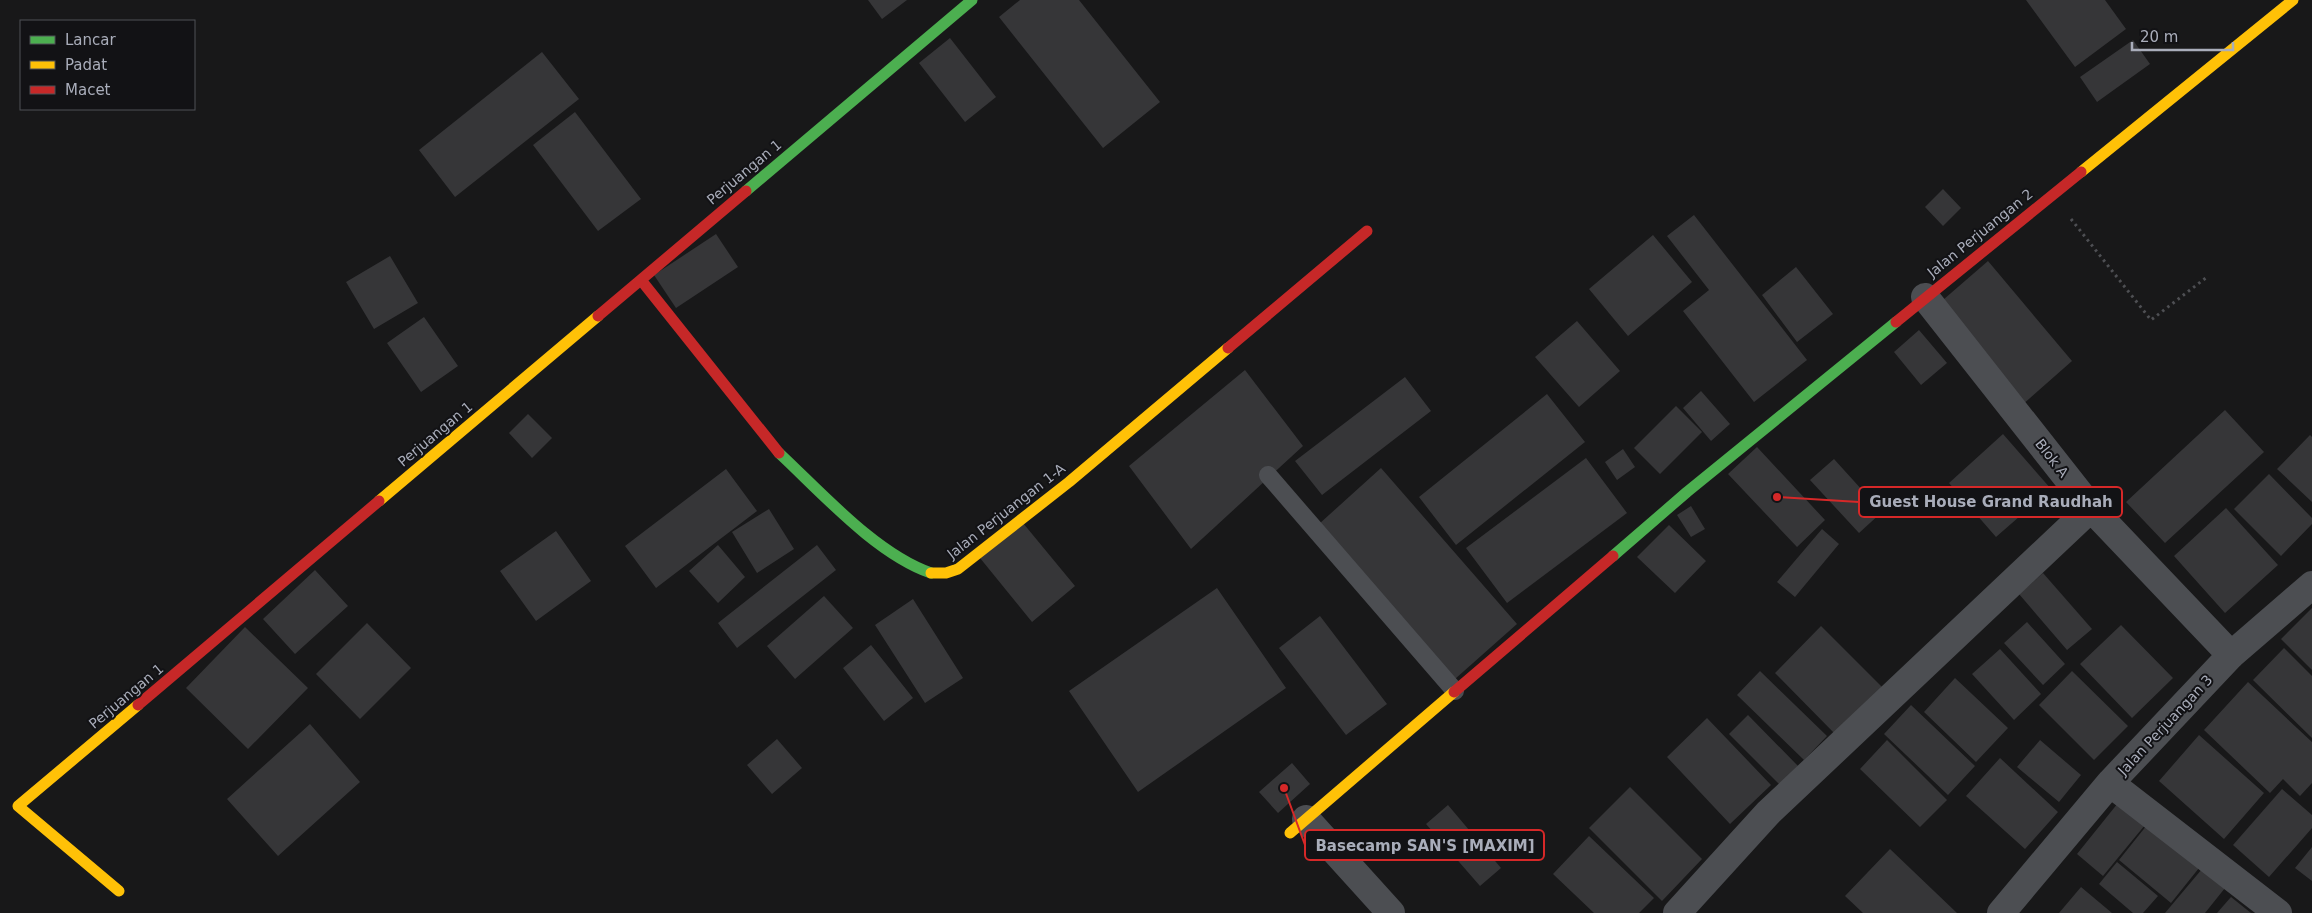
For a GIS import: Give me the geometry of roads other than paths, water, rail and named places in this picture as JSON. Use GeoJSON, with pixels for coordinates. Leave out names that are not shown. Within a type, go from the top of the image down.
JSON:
{"type":"FeatureCollection","features":[{"type":"Feature","properties":{"kind":"street","name":"Perjuangan 1"},"geometry":{"type":"LineString","coordinates":[[119,891],[18,806],[972,0]]}},
{"type":"Feature","properties":{"kind":"street","name":"Jalan Perjuangan 2"},"geometry":{"type":"LineString","coordinates":[[1298,826],[1687,492],[2293,0]]}},
{"type":"Feature","properties":{"kind":"street","name":"Jalan Perjuangan 1-A"},"geometry":{"type":"LineString","coordinates":[[641,280],[772,447],[878,544],[911,566],[935,574],[958,569],[1069,482],[1367,231]]}},
{"type":"Feature","properties":{"kind":"street","name":"Blok A"},"geometry":{"type":"LineString","coordinates":[[1926,297],[2091,508],[2231,655]]}},
{"type":"Feature","properties":{"kind":"street"},"geometry":{"type":"LineString","coordinates":[[1677,913],[1768,813],[2091,508]]}},
{"type":"Feature","properties":{"kind":"street","name":"Jalan Perjuangan 3"},"geometry":{"type":"LineString","coordinates":[[2002,913],[2110,783],[2231,655],[2312,585]]}},
{"type":"Feature","properties":{"kind":"street"},"geometry":{"type":"LineString","coordinates":[[2110,783],[2278,913]]}},
{"type":"Feature","properties":{"kind":"street"},"geometry":{"type":"LineString","coordinates":[[1298,826],[1391,913]]}},
{"type":"Feature","properties":{"kind":"lane"},"geometry":{"type":"LineString","coordinates":[[1268,475],[1455,691]]}},
{"type":"Feature","properties":{"kind":"place","name":"Guest House Grand Raudhah"},"geometry":{"type":"Point","coordinates":[1777,497]}},
{"type":"Feature","properties":{"kind":"place","name":"Basecamp SAN'S [MAXIM]"},"geometry":{"type":"Point","coordinates":[1284,788]}}]}
